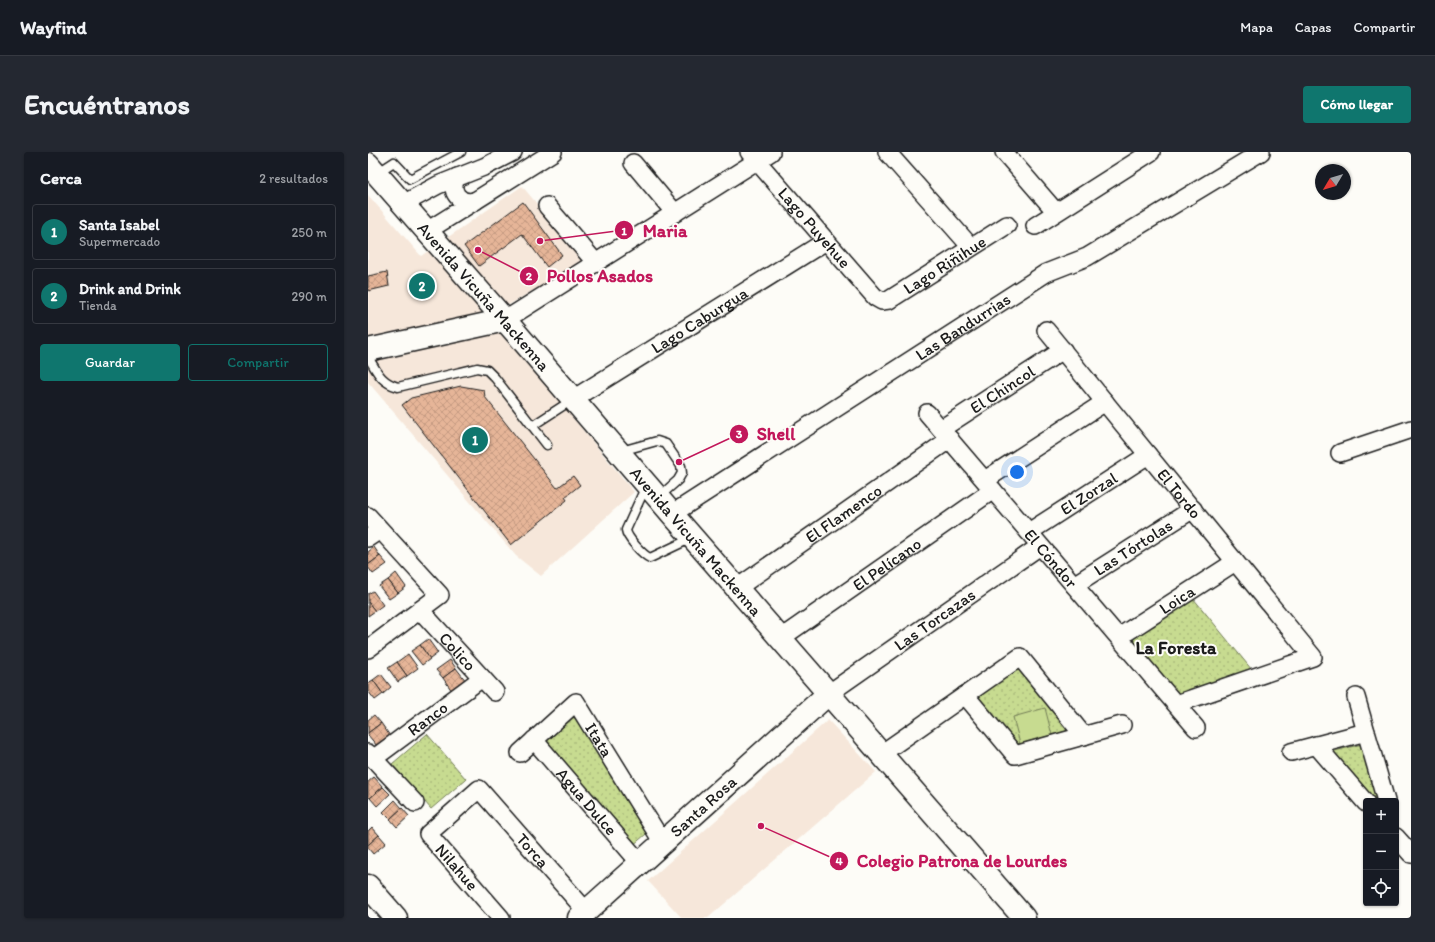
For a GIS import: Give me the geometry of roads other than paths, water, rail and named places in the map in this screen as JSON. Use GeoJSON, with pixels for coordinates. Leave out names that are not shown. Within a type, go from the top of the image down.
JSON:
{"type":"FeatureCollection","features":[{"type":"Feature","properties":{"kind":"main road","name":"Avenida Vicuña Mackenna"},"geometry":{"type":"LineString","coordinates":[[372,169],[1024,918]]}},
{"type":"Feature","properties":{"kind":"main road"},"geometry":{"type":"LineString","coordinates":[[368,350],[505,320]]}},
{"type":"Feature","properties":{"kind":"main road","name":"Santa Rosa"},"geometry":{"type":"LineString","coordinates":[[582,915],[828,694]]}},
{"type":"Feature","properties":{"kind":"main road"},"geometry":{"type":"LineString","coordinates":[[368,886],[396,918]]}},
{"type":"Feature","properties":{"kind":"street"},"geometry":{"type":"LineString","coordinates":[[403,204],[431,188],[486,166],[514,152]]}},
{"type":"Feature","properties":{"kind":"street"},"geometry":{"type":"LineString","coordinates":[[427,231],[554,152]]}},
{"type":"Feature","properties":{"kind":"street"},"geometry":{"type":"LineString","coordinates":[[505,320],[675,213],[753,157],[771,152]]}},
{"type":"Feature","properties":{"kind":"street"},"geometry":{"type":"LineString","coordinates":[[887,152],[971,247]]}},
{"type":"Feature","properties":{"kind":"street"},"geometry":{"type":"LineString","coordinates":[[1005,152],[1056,212]]}},
{"type":"Feature","properties":{"kind":"street"},"geometry":{"type":"LineString","coordinates":[[1035,226],[1151,152]]}},
{"type":"Feature","properties":{"kind":"street","name":"Las Bandurrias"},"geometry":{"type":"LineString","coordinates":[[659,499],[1046,273],[1088,257],[1261,152]]}},
{"type":"Feature","properties":{"kind":"street","name":"Lago Puyehue"},"geometry":{"type":"LineString","coordinates":[[753,157],[875,298],[882,301]]}},
{"type":"Feature","properties":{"kind":"street"},"geometry":{"type":"LineString","coordinates":[[633,163],[675,213]]}},
{"type":"Feature","properties":{"kind":"street"},"geometry":{"type":"LineString","coordinates":[[457,177],[454,187],[456,194],[466,202],[475,201]]}},
{"type":"Feature","properties":{"kind":"street"},"geometry":{"type":"LineString","coordinates":[[547,206],[596,263]]}},
{"type":"Feature","properties":{"kind":"street","name":"Lago Riñihue"},"geometry":{"type":"LineString","coordinates":[[882,301],[889,300],[1007,225]]}},
{"type":"Feature","properties":{"kind":"street","name":"Lago Caburgua"},"geometry":{"type":"LineString","coordinates":[[573,399],[826,241]]}},
{"type":"Feature","properties":{"kind":"street","name":"El Tordo"},"geometry":{"type":"LineString","coordinates":[[1046,330],[1313,657],[1176,704]]}},
{"type":"Feature","properties":{"kind":"street","name":"El Chincol"},"geometry":{"type":"LineString","coordinates":[[945,434],[1063,350]]}},
{"type":"Feature","properties":{"kind":"street","name":"El Pelícano"},"geometry":{"type":"LineString","coordinates":[[781,638],[989,485],[1105,402]]}},
{"type":"Feature","properties":{"kind":"street","name":"El Cóndor"},"geometry":{"type":"LineString","coordinates":[[927,413],[1196,728]]}},
{"type":"Feature","properties":{"kind":"street"},"geometry":{"type":"LineString","coordinates":[[1340,453],[1411,429]]}},
{"type":"Feature","properties":{"kind":"street","name":"El Flamenco"},"geometry":{"type":"LineString","coordinates":[[737,588],[945,434]]}},
{"type":"Feature","properties":{"kind":"street","name":"El Zorzal"},"geometry":{"type":"LineString","coordinates":[[1029,532],[1148,455]]}},
{"type":"Feature","properties":{"kind":"street","name":"Las Tórtolas"},"geometry":{"type":"LineString","coordinates":[[1074,585],[1193,509]]}},
{"type":"Feature","properties":{"kind":"street"},"geometry":{"type":"LineString","coordinates":[[368,516],[374,534],[440,595],[368,649]]}},
{"type":"Feature","properties":{"kind":"street","name":"Las Torcazas"},"geometry":{"type":"LineString","coordinates":[[828,694],[1040,546]]}},
{"type":"Feature","properties":{"kind":"street","name":"Loica"},"geometry":{"type":"LineString","coordinates":[[1118,637],[1235,562]]}},
{"type":"Feature","properties":{"kind":"street","name":"Colico"},"geometry":{"type":"LineString","coordinates":[[420,610],[495,692]]}},
{"type":"Feature","properties":{"kind":"street"},"geometry":{"type":"LineString","coordinates":[[881,754],[1020,657],[1084,736]]}},
{"type":"Feature","properties":{"kind":"street","name":"Ranco"},"geometry":{"type":"LineString","coordinates":[[371,756],[482,678]]}},
{"type":"Feature","properties":{"kind":"street"},"geometry":{"type":"LineString","coordinates":[[965,695],[1015,755],[1122,725]]}},
{"type":"Feature","properties":{"kind":"street"},"geometry":{"type":"LineString","coordinates":[[1356,697],[1385,798]]}},
{"type":"Feature","properties":{"kind":"street","name":"Itata"},"geometry":{"type":"LineString","coordinates":[[520,753],[576,702],[663,843]]}},
{"type":"Feature","properties":{"kind":"street"},"geometry":{"type":"LineString","coordinates":[[1291,752],[1366,732]]}},
{"type":"Feature","properties":{"kind":"street","name":"Agua Dulce"},"geometry":{"type":"LineString","coordinates":[[534,740],[640,864]]}},
{"type":"Feature","properties":{"kind":"street"},"geometry":{"type":"LineString","coordinates":[[1316,745],[1363,800]]}},
{"type":"Feature","properties":{"kind":"street"},"geometry":{"type":"LineString","coordinates":[[371,756],[415,803]]}},
{"type":"Feature","properties":{"kind":"street","name":"Torca"},"geometry":{"type":"LineString","coordinates":[[428,834],[479,789],[582,915]]}},
{"type":"Feature","properties":{"kind":"street","name":"Nilahue"},"geometry":{"type":"LineString","coordinates":[[428,834],[501,918]]}},
{"type":"Feature","properties":{"kind":"street"},"geometry":{"type":"LineString","coordinates":[[1399,840],[1411,854]]}},
{"type":"Feature","properties":{"kind":"lane"},"geometry":{"type":"LineString","coordinates":[[372,169],[394,162],[410,179],[460,152]]}},
{"type":"Feature","properties":{"kind":"lane"},"geometry":{"type":"LineString","coordinates":[[368,357],[383,380],[398,387],[477,368],[487,370],[495,378],[547,446]]}},
{"type":"Feature","properties":{"kind":"lane"},"geometry":{"type":"LineString","coordinates":[[532,426],[573,399]]}},
{"type":"Feature","properties":{"kind":"lane"},"geometry":{"type":"LineString","coordinates":[[619,452],[657,441],[666,444],[681,466],[682,473],[678,480],[626,530],[627,535],[646,556],[650,558],[692,538]]}},
{"type":"Feature","properties":{"kind":"place","name":"Maria"},"geometry":{"type":"Point","coordinates":[540,241]}},
{"type":"Feature","properties":{"kind":"place","name":"Pollos Asados"},"geometry":{"type":"Point","coordinates":[478,250]}},
{"type":"Feature","properties":{"kind":"place","name":"Drink and Drink"},"geometry":{"type":"Point","coordinates":[422,286]}},
{"type":"Feature","properties":{"kind":"place","name":"Santa Isabel"},"geometry":{"type":"Point","coordinates":[475,440]}},
{"type":"Feature","properties":{"kind":"place","name":"Shell"},"geometry":{"type":"Point","coordinates":[679,462]}},
{"type":"Feature","properties":{"kind":"place","name":"Colegio Patrona de Lourdes"},"geometry":{"type":"Point","coordinates":[761,826]}},
{"type":"Feature","properties":{"kind":"district","name":"La Foresta"},"geometry":{"type":"Point","coordinates":[1176,648]}}]}
